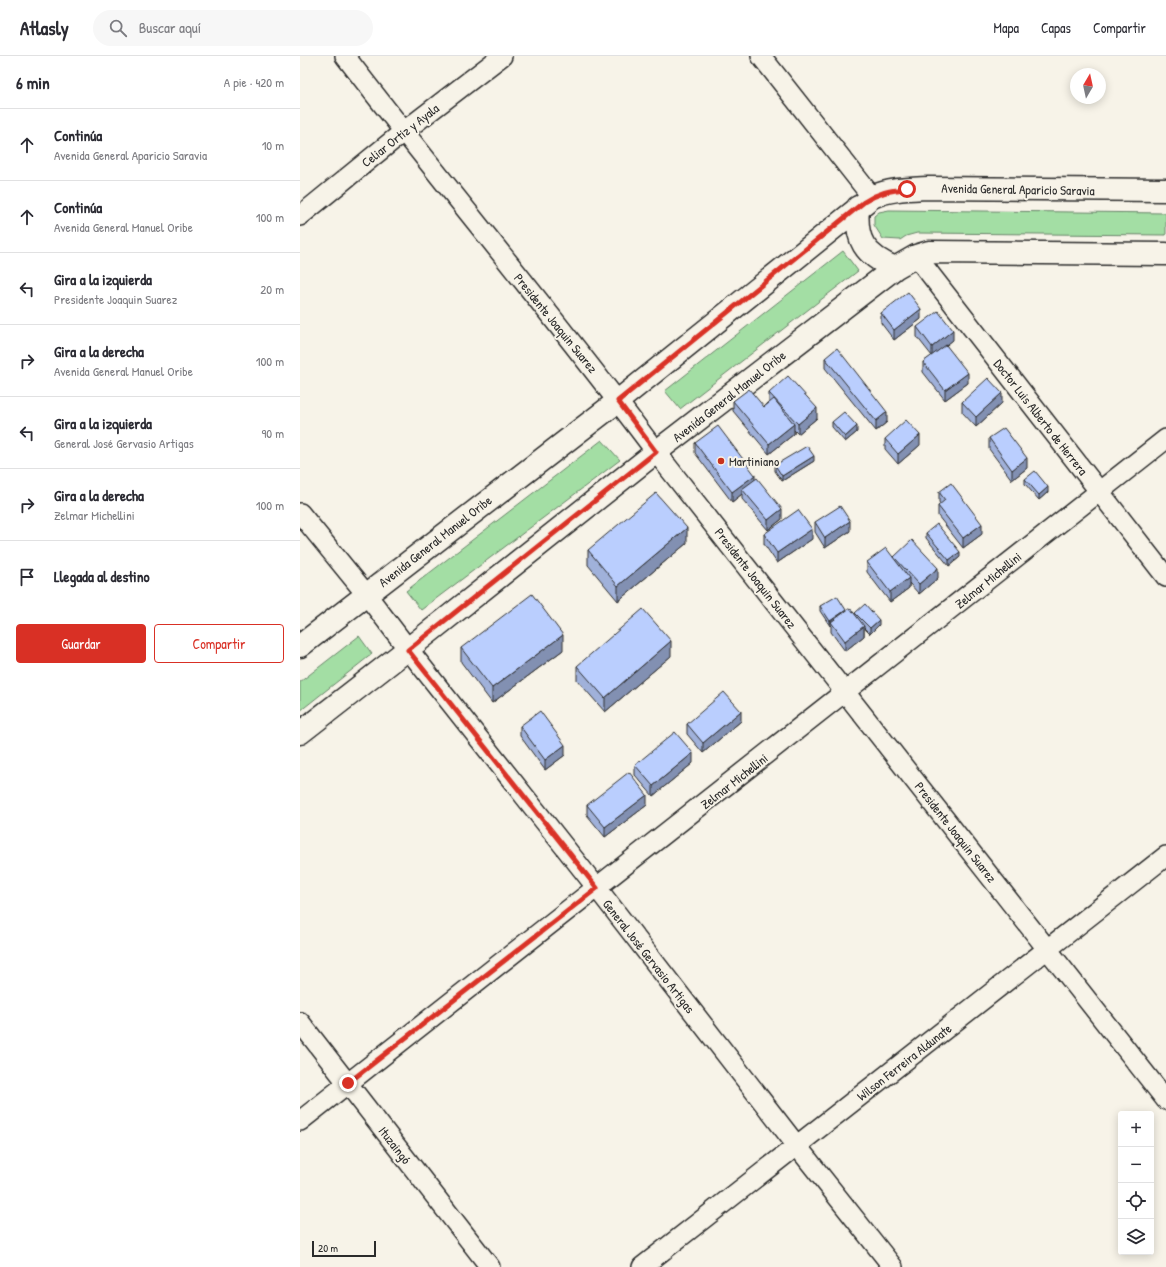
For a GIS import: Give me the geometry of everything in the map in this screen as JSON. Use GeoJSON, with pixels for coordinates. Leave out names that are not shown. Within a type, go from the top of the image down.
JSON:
{"type":"FeatureCollection","features":[{"type":"Feature","properties":{"kind":"main road","name":"Avenida General Aparicio Saravia"},"geometry":{"type":"LineString","coordinates":[[865,202],[882,192],[928,188],[1166,190]]}},
{"type":"Feature","properties":{"kind":"main road"},"geometry":{"type":"LineString","coordinates":[[865,202],[856,223],[860,238],[868,252],[880,262],[894,268]]}},
{"type":"Feature","properties":{"kind":"main road","name":"Avenida General Manuel Oribe"},"geometry":{"type":"LineString","coordinates":[[300,646],[618,401],[865,202]]}},
{"type":"Feature","properties":{"kind":"main road"},"geometry":{"type":"LineString","coordinates":[[916,256],[929,252],[1166,254]]}},
{"type":"Feature","properties":{"kind":"main road","name":"Avenida General Manuel Oribe"},"geometry":{"type":"LineString","coordinates":[[300,733],[408,650],[656,452],[894,268],[916,256]]}},
{"type":"Feature","properties":{"kind":"street","name":"Presidente Joaquin Suarez"},"geometry":{"type":"LineString","coordinates":[[345,56],[403,132],[618,401],[656,452],[1166,1100]]}},
{"type":"Feature","properties":{"kind":"street","name":"Celiar Ortiz y Ayala"},"geometry":{"type":"LineString","coordinates":[[300,216],[403,132],[502,56]]}},
{"type":"Feature","properties":{"kind":"street"},"geometry":{"type":"LineString","coordinates":[[761,56],[865,202]]}},
{"type":"Feature","properties":{"kind":"street","name":"Doctor Luis Alberto de Herrera"},"geometry":{"type":"LineString","coordinates":[[916,256],[1166,577]]}},
{"type":"Feature","properties":{"kind":"street","name":"Zelmar Michellini"},"geometry":{"type":"LineString","coordinates":[[300,1121],[1166,439]]}},
{"type":"Feature","properties":{"kind":"street","name":"General José Gervasio Artigas"},"geometry":{"type":"LineString","coordinates":[[300,513],[366,594],[408,650],[597,888],[893,1267]]}},
{"type":"Feature","properties":{"kind":"street","name":"Wilson Ferreira Aldunate"},"geometry":{"type":"LineString","coordinates":[[642,1267],[1166,856]]}},
{"type":"Feature","properties":{"kind":"street","name":"Ituzaingó"},"geometry":{"type":"LineString","coordinates":[[300,1022],[490,1267]]}},
{"type":"Feature","properties":{"kind":"green space"},"geometry":{"type":"Polygon","coordinates":[[[889,210],[1166,213],[1166,235],[917,233],[906,236],[900,240],[883,239],[874,225],[874,216],[879,212],[889,210]]]}},
{"type":"Feature","properties":{"kind":"green space"},"geometry":{"type":"Polygon","coordinates":[[[843,251],[858,271],[680,409],[665,391],[843,251]]]}},
{"type":"Feature","properties":{"kind":"green space"},"geometry":{"type":"Polygon","coordinates":[[[602,440],[620,460],[421,610],[406,591],[602,440]]]}},
{"type":"Feature","properties":{"kind":"green space"},"geometry":{"type":"Polygon","coordinates":[[[359,636],[372,654],[300,711],[300,682],[359,636]]]}},
{"type":"Feature","properties":{"kind":"building"},"geometry":{"type":"Polygon","coordinates":[[[908,292],[921,309],[894,330],[881,313],[908,292]]]}},
{"type":"Feature","properties":{"kind":"building"},"geometry":{"type":"Polygon","coordinates":[[[938,311],[953,330],[932,347],[917,327],[938,311]]]}},
{"type":"Feature","properties":{"kind":"building"},"geometry":{"type":"Polygon","coordinates":[[[946,345],[968,373],[945,390],[923,362],[946,345]]]}},
{"type":"Feature","properties":{"kind":"building"},"geometry":{"type":"Polygon","coordinates":[[[837,348],[887,412],[876,421],[825,358],[837,348]]]}},
{"type":"Feature","properties":{"kind":"building"},"geometry":{"type":"Polygon","coordinates":[[[788,376],[817,408],[798,424],[769,393],[788,376]]]}},
{"type":"Feature","properties":{"kind":"building"},"geometry":{"type":"Polygon","coordinates":[[[988,378],[1002,393],[976,417],[962,402],[988,378]]]}},
{"type":"Feature","properties":{"kind":"building"},"geometry":{"type":"Polygon","coordinates":[[[749,389],[764,407],[774,399],[794,424],[769,444],[733,401],[749,389]]]}},
{"type":"Feature","properties":{"kind":"building"},"geometry":{"type":"Polygon","coordinates":[[[844,412],[857,426],[845,437],[832,422],[844,412]]]}},
{"type":"Feature","properties":{"kind":"building"},"geometry":{"type":"Polygon","coordinates":[[[906,420],[920,435],[898,454],[885,439],[906,420]]]}},
{"type":"Feature","properties":{"kind":"building"},"geometry":{"type":"Polygon","coordinates":[[[718,426],[755,475],[732,492],[695,443],[718,426]]]}},
{"type":"Feature","properties":{"kind":"building"},"geometry":{"type":"Polygon","coordinates":[[[1004,428],[1027,458],[1012,470],[989,438],[1004,428]]]}},
{"type":"Feature","properties":{"kind":"building"},"geometry":{"type":"Polygon","coordinates":[[[807,446],[814,456],[782,476],[775,465],[807,446]]]}},
{"type":"Feature","properties":{"kind":"building"},"geometry":{"type":"Polygon","coordinates":[[[1035,471],[1048,487],[1039,495],[1025,479],[1035,471]]]}},
{"type":"Feature","properties":{"kind":"building"},"geometry":{"type":"Polygon","coordinates":[[[757,478],[782,509],[768,520],[742,489],[757,478]]]}},
{"type":"Feature","properties":{"kind":"building"},"geometry":{"type":"Polygon","coordinates":[[[951,483],[982,524],[963,538],[938,506],[945,500],[939,492],[951,483]]]}},
{"type":"Feature","properties":{"kind":"building"},"geometry":{"type":"Polygon","coordinates":[[[656,493],[687,528],[618,586],[588,550],[656,493]]]}},
{"type":"Feature","properties":{"kind":"building"},"geometry":{"type":"Polygon","coordinates":[[[840,506],[850,521],[825,538],[815,522],[840,506]]]}},
{"type":"Feature","properties":{"kind":"building"},"geometry":{"type":"Polygon","coordinates":[[[798,510],[812,529],[777,553],[764,534],[798,510]]]}},
{"type":"Feature","properties":{"kind":"building"},"geometry":{"type":"Polygon","coordinates":[[[937,524],[960,552],[949,560],[926,533],[937,524]]]}},
{"type":"Feature","properties":{"kind":"building"},"geometry":{"type":"Polygon","coordinates":[[[912,540],[938,568],[919,584],[894,557],[912,540]]]}},
{"type":"Feature","properties":{"kind":"building"},"geometry":{"type":"Polygon","coordinates":[[[886,548],[909,578],[890,592],[867,562],[886,548]]]}},
{"type":"Feature","properties":{"kind":"building"},"geometry":{"type":"Polygon","coordinates":[[[532,594],[563,635],[492,688],[461,648],[532,594]]]}},
{"type":"Feature","properties":{"kind":"building"},"geometry":{"type":"Polygon","coordinates":[[[837,596],[846,610],[830,621],[820,606],[837,596]]]}},
{"type":"Feature","properties":{"kind":"building"},"geometry":{"type":"Polygon","coordinates":[[[865,604],[879,620],[870,628],[855,613],[865,604]]]}},
{"type":"Feature","properties":{"kind":"building"},"geometry":{"type":"Polygon","coordinates":[[[850,608],[864,626],[845,641],[831,622],[850,608]]]}},
{"type":"Feature","properties":{"kind":"building"},"geometry":{"type":"Polygon","coordinates":[[[643,609],[671,641],[605,698],[577,666],[643,609]]]}},
{"type":"Feature","properties":{"kind":"building"},"geometry":{"type":"Polygon","coordinates":[[[724,692],[741,711],[703,743],[687,724],[724,692]]]}},
{"type":"Feature","properties":{"kind":"building"},"geometry":{"type":"Polygon","coordinates":[[[540,711],[565,745],[545,760],[520,726],[540,711]]]}},
{"type":"Feature","properties":{"kind":"building"},"geometry":{"type":"Polygon","coordinates":[[[675,732],[693,753],[653,786],[635,765],[675,732]]]}},
{"type":"Feature","properties":{"kind":"building"},"geometry":{"type":"Polygon","coordinates":[[[629,772],[647,795],[605,827],[587,805],[629,772]]]}},
{"type":"Feature","properties":{"kind":"place","name":"Martiniano"},"geometry":{"type":"Point","coordinates":[721,461]}},
{"type":"Feature","properties":{"kind":"route"},"geometry":{"type":"LineString","coordinates":[[348,1083],[597,888],[408,650],[656,452],[618,401],[864,202],[882,192],[907,189]]}}]}
